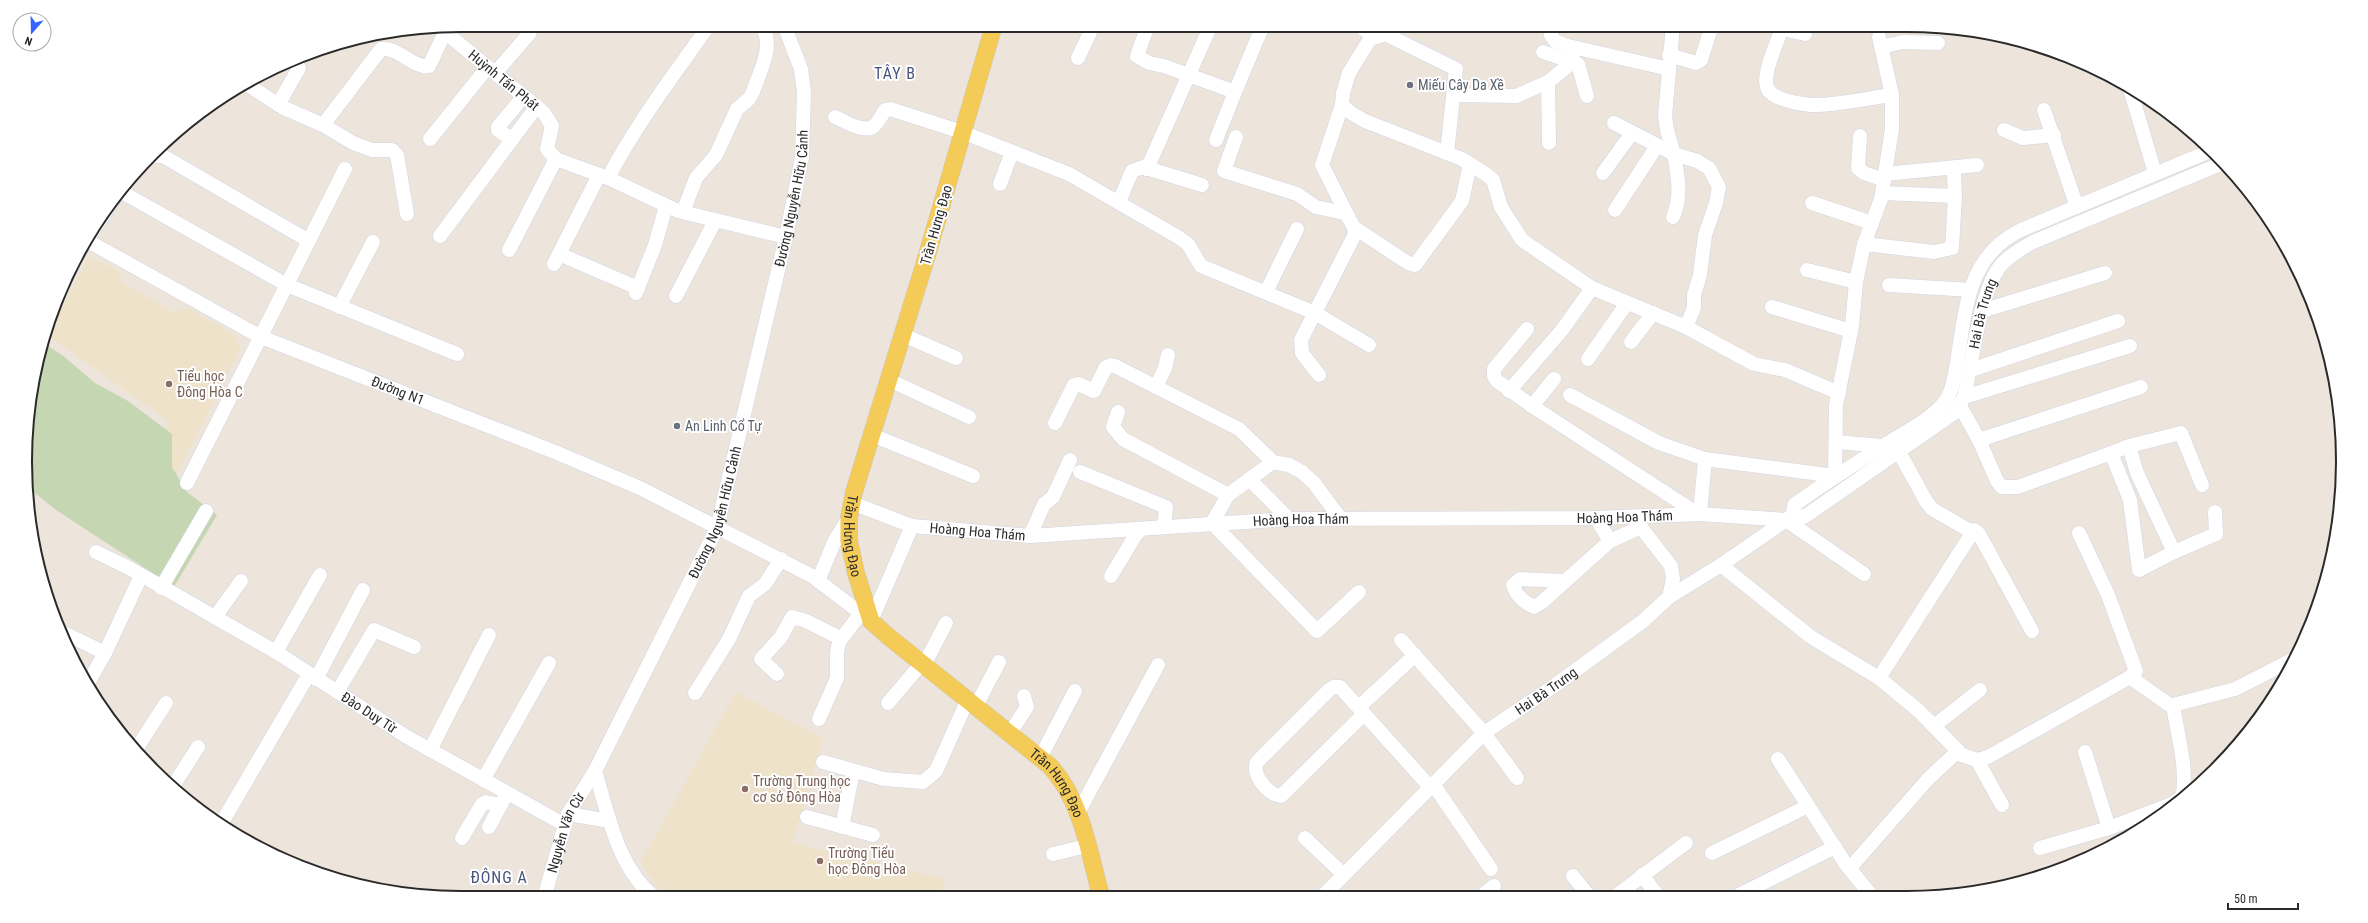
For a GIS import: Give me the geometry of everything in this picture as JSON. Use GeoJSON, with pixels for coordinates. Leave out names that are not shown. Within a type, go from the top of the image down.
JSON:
{"type":"FeatureCollection","features":[{"type":"Feature","properties":{"kind":"main road","name":"Trần Hưng Đạo"},"geometry":{"type":"LineString","coordinates":[[992,32],[850,510],[849,541],[866,617],[1010,733],[1062,779],[1078,813],[1100,891]]}},
{"type":"Feature","properties":{"kind":"street","name":"Huỳnh Tấn Phát"},"geometry":{"type":"LineString","coordinates":[[451,32],[491,70],[544,113],[552,126],[547,149],[556,159]]}},
{"type":"Feature","properties":{"kind":"street"},"geometry":{"type":"LineString","coordinates":[[430,139],[491,70],[530,32]]}},
{"type":"Feature","properties":{"kind":"street"},"geometry":{"type":"LineString","coordinates":[[666,206],[655,245],[637,290],[556,260],[604,177],[621,154],[660,93],[704,32]]}},
{"type":"Feature","properties":{"kind":"street"},"geometry":{"type":"LineString","coordinates":[[683,212],[696,178],[716,155],[738,110],[749,99],[753,92],[768,44],[768,36],[766,32]]}},
{"type":"Feature","properties":{"kind":"street","name":"Đường Nguyễn Hữu Cảnh"},"geometry":{"type":"LineString","coordinates":[[595,771],[717,528],[786,237],[802,157],[804,107],[801,69],[787,32]]}},
{"type":"Feature","properties":{"kind":"street"},"geometry":{"type":"LineString","coordinates":[[1078,58],[1089,32]]}},
{"type":"Feature","properties":{"kind":"street"},"geometry":{"type":"LineString","coordinates":[[1146,32],[1137,56],[1149,64],[1164,66],[1235,92]]}},
{"type":"Feature","properties":{"kind":"street"},"geometry":{"type":"LineString","coordinates":[[1147,168],[1190,76],[1208,32]]}},
{"type":"Feature","properties":{"kind":"street"},"geometry":{"type":"LineString","coordinates":[[1216,140],[1260,32]]}},
{"type":"Feature","properties":{"kind":"street"},"geometry":{"type":"LineString","coordinates":[[1447,153],[1456,71],[1454,67],[1384,32],[1363,49],[1349,73],[1343,93],[1342,105],[1322,165],[1344,213],[1355,228],[1408,264],[1415,265],[1462,201],[1470,164]]}},
{"type":"Feature","properties":{"kind":"street"},"geometry":{"type":"LineString","coordinates":[[1550,32],[1555,41],[1573,54],[1579,65],[1587,96]]}},
{"type":"Feature","properties":{"kind":"street"},"geometry":{"type":"LineString","coordinates":[[1672,32],[1665,116],[1666,130],[1674,154],[1680,186],[1677,207],[1673,217]]}},
{"type":"Feature","properties":{"kind":"street"},"geometry":{"type":"LineString","coordinates":[[1543,52],[1696,63],[1700,60],[1710,32]]}},
{"type":"Feature","properties":{"kind":"street"},"geometry":{"type":"LineString","coordinates":[[1780,32],[1767,74],[1766,86],[1769,92],[1776,96],[1810,105],[1892,95]]}},
{"type":"Feature","properties":{"kind":"street"},"geometry":{"type":"LineString","coordinates":[[1798,32],[1805,34]]}},
{"type":"Feature","properties":{"kind":"street","name":"Huỳnh Tấn Phát"},"geometry":{"type":"LineString","coordinates":[[323,125],[382,49],[388,48],[422,67],[429,66],[445,33]]}},
{"type":"Feature","properties":{"kind":"street"},"geometry":{"type":"LineString","coordinates":[[1570,395],[1659,443],[1705,459],[1835,476],[1836,405],[1851,331],[1856,282],[1864,244],[1884,182],[1892,129],[1892,95],[1880,42],[1938,43]]}},
{"type":"Feature","properties":{"kind":"street"},"geometry":{"type":"LineString","coordinates":[[1454,95],[1516,96],[1548,82],[1565,70],[1573,54]]}},
{"type":"Feature","properties":{"kind":"street"},"geometry":{"type":"LineString","coordinates":[[278,105],[299,68]]}},
{"type":"Feature","properties":{"kind":"street"},"geometry":{"type":"LineString","coordinates":[[1548,82],[1549,143]]}},
{"type":"Feature","properties":{"kind":"street"},"geometry":{"type":"LineString","coordinates":[[252,87],[278,105],[323,125],[353,143],[372,150],[387,149],[395,152],[397,155],[406,214]]}},
{"type":"Feature","properties":{"kind":"street"},"geometry":{"type":"LineString","coordinates":[[512,139],[498,130],[498,127],[524,96]]}},
{"type":"Feature","properties":{"kind":"street"},"geometry":{"type":"LineString","coordinates":[[2132,97],[2155,173]]}},
{"type":"Feature","properties":{"kind":"street"},"geometry":{"type":"LineString","coordinates":[[1342,105],[1351,113],[1365,121],[1447,153],[1470,164],[1493,180],[1501,207],[1522,240],[1592,288],[1686,327],[1754,364],[1785,370],[1839,393]]}},
{"type":"Feature","properties":{"kind":"street"},"geometry":{"type":"LineString","coordinates":[[440,236],[537,106]]}},
{"type":"Feature","properties":{"kind":"street"},"geometry":{"type":"LineString","coordinates":[[835,117],[862,129],[875,126],[885,110],[890,109],[962,132],[1069,174],[1119,202],[1188,244],[1201,266],[1315,313],[1368,345]]}},
{"type":"Feature","properties":{"kind":"street"},"geometry":{"type":"LineString","coordinates":[[2044,110],[2054,135],[2077,207]]}},
{"type":"Feature","properties":{"kind":"street"},"geometry":{"type":"LineString","coordinates":[[1614,123],[1632,134],[1674,154],[1697,161],[1709,168],[1719,186],[1716,203],[1705,235],[1700,275],[1694,296],[1696,302],[1686,327]]}},
{"type":"Feature","properties":{"kind":"street"},"geometry":{"type":"LineString","coordinates":[[2004,130],[2023,138],[2054,135]]}},
{"type":"Feature","properties":{"kind":"street"},"geometry":{"type":"LineString","coordinates":[[1603,173],[1632,134]]}},
{"type":"Feature","properties":{"kind":"street"},"geometry":{"type":"LineString","coordinates":[[1860,136],[1858,168],[1864,173],[1884,182],[1955,196]]}},
{"type":"Feature","properties":{"kind":"street"},"geometry":{"type":"LineString","coordinates":[[1236,137],[1224,171],[1297,194],[1316,207],[1344,213]]}},
{"type":"Feature","properties":{"kind":"street"},"geometry":{"type":"LineString","coordinates":[[1615,210],[1658,146]]}},
{"type":"Feature","properties":{"kind":"street"},"geometry":{"type":"LineString","coordinates":[[1000,184],[1012,152]]}},
{"type":"Feature","properties":{"kind":"street","name":"Hai Bà Trưng"},"geometry":{"type":"LineString","coordinates":[[1328,891],[1484,733],[1554,686],[1643,621],[1669,597],[1761,538],[1789,517],[1794,505],[1835,476],[1929,416],[1948,397],[1955,373],[1971,290],[1980,266],[1998,243],[2021,230],[2205,153]]}},
{"type":"Feature","properties":{"kind":"street"},"geometry":{"type":"LineString","coordinates":[[160,156],[163,156],[309,241]]}},
{"type":"Feature","properties":{"kind":"street"},"geometry":{"type":"LineString","coordinates":[[509,250],[556,159],[604,177],[666,206],[683,212],[786,237]]}},
{"type":"Feature","properties":{"kind":"street"},"geometry":{"type":"LineString","coordinates":[[1884,182],[1977,165]]}},
{"type":"Feature","properties":{"kind":"street","name":"Hai Bà Trưng"},"geometry":{"type":"LineString","coordinates":[[1789,517],[1804,517],[1948,419],[1962,402],[1971,370],[1982,312],[1994,275],[2015,252],[2033,242],[2217,165]]}},
{"type":"Feature","properties":{"kind":"street"},"geometry":{"type":"LineString","coordinates":[[1119,202],[1132,171],[1143,167],[1202,185]]}},
{"type":"Feature","properties":{"kind":"street"},"geometry":{"type":"LineString","coordinates":[[187,483],[345,169]]}},
{"type":"Feature","properties":{"kind":"street"},"geometry":{"type":"LineString","coordinates":[[1864,244],[1934,252],[1952,248],[1955,196],[1954,174]]}},
{"type":"Feature","properties":{"kind":"street"},"geometry":{"type":"LineString","coordinates":[[125,195],[287,285],[458,354]]}},
{"type":"Feature","properties":{"kind":"street"},"geometry":{"type":"LineString","coordinates":[[1812,203],[1872,223]]}},
{"type":"Feature","properties":{"kind":"street"},"geometry":{"type":"LineString","coordinates":[[676,296],[715,221]]}},
{"type":"Feature","properties":{"kind":"street"},"geometry":{"type":"LineString","coordinates":[[1319,376],[1302,353],[1300,347],[1315,313],[1354,238],[1355,228]]}},
{"type":"Feature","properties":{"kind":"street"},"geometry":{"type":"LineString","coordinates":[[1266,292],[1297,229]]}},
{"type":"Feature","properties":{"kind":"street"},"geometry":{"type":"LineString","coordinates":[[339,307],[374,242]]}},
{"type":"Feature","properties":{"kind":"street","name":"Đường N1"},"geometry":{"type":"LineString","coordinates":[[92,243],[261,337],[600,470],[781,560],[818,581],[866,617]]}},
{"type":"Feature","properties":{"kind":"street"},"geometry":{"type":"LineString","coordinates":[[1807,270],[1856,282]]}},
{"type":"Feature","properties":{"kind":"street"},"geometry":{"type":"LineString","coordinates":[[1982,312],[2105,273]]}},
{"type":"Feature","properties":{"kind":"street"},"geometry":{"type":"LineString","coordinates":[[1889,285],[1971,290]]}},
{"type":"Feature","properties":{"kind":"street"},"geometry":{"type":"LineString","coordinates":[[1509,391],[1562,330],[1592,288]]}},
{"type":"Feature","properties":{"kind":"street"},"geometry":{"type":"LineString","coordinates":[[1588,359],[1628,303]]}},
{"type":"Feature","properties":{"kind":"street"},"geometry":{"type":"LineString","coordinates":[[1772,307],[1851,331]]}},
{"type":"Feature","properties":{"kind":"street"},"geometry":{"type":"LineString","coordinates":[[1631,342],[1653,313]]}},
{"type":"Feature","properties":{"kind":"street"},"geometry":{"type":"LineString","coordinates":[[1971,370],[2118,321]]}},
{"type":"Feature","properties":{"kind":"street"},"geometry":{"type":"LineString","coordinates":[[1527,329],[1494,369],[1494,376],[1497,381],[1509,391],[1699,514],[1705,459]]}},
{"type":"Feature","properties":{"kind":"street"},"geometry":{"type":"LineString","coordinates":[[903,335],[956,358]]}},
{"type":"Feature","properties":{"kind":"street"},"geometry":{"type":"LineString","coordinates":[[2130,346],[1962,402],[1997,481],[2002,487],[2009,489],[2018,487],[2129,446],[2181,433],[2202,485]]}},
{"type":"Feature","properties":{"kind":"street"},"geometry":{"type":"LineString","coordinates":[[1156,387],[1165,368],[1168,355]]}},
{"type":"Feature","properties":{"kind":"street"},"geometry":{"type":"LineString","coordinates":[[1055,423],[1074,385],[1078,384],[1094,391],[1108,365],[1115,366],[1240,429],[1273,462],[1289,465],[1302,472],[1314,483],[1340,518]]}},
{"type":"Feature","properties":{"kind":"street"},"geometry":{"type":"LineString","coordinates":[[1532,406],[1554,379]]}},
{"type":"Feature","properties":{"kind":"street"},"geometry":{"type":"LineString","coordinates":[[889,380],[969,417]]}},
{"type":"Feature","properties":{"kind":"street"},"geometry":{"type":"LineString","coordinates":[[1979,440],[2141,387]]}},
{"type":"Feature","properties":{"kind":"street"},"geometry":{"type":"LineString","coordinates":[[1118,412],[1113,427],[1123,440],[1228,495]]}},
{"type":"Feature","properties":{"kind":"street"},"geometry":{"type":"LineString","coordinates":[[872,435],[973,476]]}},
{"type":"Feature","properties":{"kind":"street"},"geometry":{"type":"LineString","coordinates":[[1836,442],[1882,446]]}},
{"type":"Feature","properties":{"kind":"street"},"geometry":{"type":"LineString","coordinates":[[2129,446],[2137,473],[2174,552]]}},
{"type":"Feature","properties":{"kind":"street"},"geometry":{"type":"LineString","coordinates":[[1899,452],[1932,509],[1972,532],[1976,531],[1979,534],[2032,631]]}},
{"type":"Feature","properties":{"kind":"street"},"geometry":{"type":"LineString","coordinates":[[2111,453],[2130,500],[2139,570],[2174,552],[2216,534],[2215,512]]}},
{"type":"Feature","properties":{"kind":"street"},"geometry":{"type":"LineString","coordinates":[[1030,536],[1044,504],[1054,497],[1070,460]]}},
{"type":"Feature","properties":{"kind":"street"},"geometry":{"type":"LineString","coordinates":[[1273,462],[1228,495],[1212,523],[1317,631],[1359,592]]}},
{"type":"Feature","properties":{"kind":"street"},"geometry":{"type":"LineString","coordinates":[[1080,472],[1166,507],[1164,527]]}},
{"type":"Feature","properties":{"kind":"street"},"geometry":{"type":"LineString","coordinates":[[1249,479],[1289,519]]}},
{"type":"Feature","properties":{"kind":"street"},"geometry":{"type":"LineString","coordinates":[[161,588],[206,510]]}},
{"type":"Feature","properties":{"kind":"street"},"geometry":{"type":"LineString","coordinates":[[818,581],[835,540],[850,510]]}},
{"type":"Feature","properties":{"kind":"street","name":"Hoàng Hoa Thám"},"geometry":{"type":"LineString","coordinates":[[850,510],[912,526],[1030,536],[1289,519],[1596,518],[1637,522],[1699,514],[1754,519],[1789,517]]}},
{"type":"Feature","properties":{"kind":"street"},"geometry":{"type":"LineString","coordinates":[[1789,517],[1864,574]]}},
{"type":"Feature","properties":{"kind":"street"},"geometry":{"type":"LineString","coordinates":[[1596,518],[1610,541]]}},
{"type":"Feature","properties":{"kind":"street"},"geometry":{"type":"LineString","coordinates":[[1754,519],[1761,531],[1761,538]]}},
{"type":"Feature","properties":{"kind":"street"},"geometry":{"type":"LineString","coordinates":[[1565,581],[1610,541],[1637,522],[1672,566],[1673,578],[1669,597]]}},
{"type":"Feature","properties":{"kind":"street"},"geometry":{"type":"LineString","coordinates":[[840,638],[842,638],[866,617],[912,526]]}},
{"type":"Feature","properties":{"kind":"street"},"geometry":{"type":"LineString","coordinates":[[1111,576],[1134,536],[1141,529]]}},
{"type":"Feature","properties":{"kind":"street"},"geometry":{"type":"LineString","coordinates":[[1879,678],[1956,561],[1972,532]]}},
{"type":"Feature","properties":{"kind":"street"},"geometry":{"type":"LineString","coordinates":[[1721,565],[1811,637],[1879,678],[1934,726],[1962,755],[1977,760],[1988,757],[2130,677],[2136,671],[2108,595],[2080,533]]}},
{"type":"Feature","properties":{"kind":"street","name":"Đào Duy Từ"},"geometry":{"type":"LineString","coordinates":[[96,552],[142,576],[276,652],[430,750],[483,780],[504,799],[567,819],[610,821]]}},
{"type":"Feature","properties":{"kind":"street"},"geometry":{"type":"LineString","coordinates":[[694,693],[730,639],[749,596],[765,584],[781,560]]}},
{"type":"Feature","properties":{"kind":"street"},"geometry":{"type":"LineString","coordinates":[[276,652],[320,574]]}},
{"type":"Feature","properties":{"kind":"street"},"geometry":{"type":"LineString","coordinates":[[91,678],[105,653],[142,576]]}},
{"type":"Feature","properties":{"kind":"street"},"geometry":{"type":"LineString","coordinates":[[215,617],[241,581]]}},
{"type":"Feature","properties":{"kind":"street"},"geometry":{"type":"LineString","coordinates":[[225,820],[364,590]]}},
{"type":"Feature","properties":{"kind":"street"},"geometry":{"type":"LineString","coordinates":[[777,674],[761,659],[781,637],[792,617],[797,617],[840,638]]}},
{"type":"Feature","properties":{"kind":"street"},"geometry":{"type":"LineString","coordinates":[[888,703],[923,664],[946,623]]}},
{"type":"Feature","properties":{"kind":"street"},"geometry":{"type":"LineString","coordinates":[[337,692],[374,630],[414,647]]}},
{"type":"Feature","properties":{"kind":"street"},"geometry":{"type":"LineString","coordinates":[[69,635],[105,653]]}},
{"type":"Feature","properties":{"kind":"street"},"geometry":{"type":"LineString","coordinates":[[430,750],[489,635]]}},
{"type":"Feature","properties":{"kind":"street"},"geometry":{"type":"LineString","coordinates":[[819,719],[837,678],[840,638]]}},
{"type":"Feature","properties":{"kind":"street"},"geometry":{"type":"LineString","coordinates":[[1401,640],[1484,733],[1517,778]]}},
{"type":"Feature","properties":{"kind":"street"},"geometry":{"type":"LineString","coordinates":[[1415,655],[1361,710],[1284,794],[1278,796],[1268,790],[1255,771],[1257,762],[1329,690],[1334,687],[1340,687],[1361,710],[1432,786],[1491,869]]}},
{"type":"Feature","properties":{"kind":"street"},"geometry":{"type":"LineString","coordinates":[[823,762],[853,771],[897,780],[923,782],[936,770],[972,703],[999,662]]}},
{"type":"Feature","properties":{"kind":"street"},"geometry":{"type":"LineString","coordinates":[[483,780],[549,663]]}},
{"type":"Feature","properties":{"kind":"street"},"geometry":{"type":"LineString","coordinates":[[2130,677],[2168,704],[2173,705],[2235,689],[2285,664]]}},
{"type":"Feature","properties":{"kind":"street"},"geometry":{"type":"LineString","coordinates":[[1078,813],[1158,665]]}},
{"type":"Feature","properties":{"kind":"street"},"geometry":{"type":"LineString","coordinates":[[1934,726],[1980,690]]}},
{"type":"Feature","properties":{"kind":"street"},"geometry":{"type":"LineString","coordinates":[[1040,758],[1076,692]]}},
{"type":"Feature","properties":{"kind":"street"},"geometry":{"type":"LineString","coordinates":[[1010,733],[1027,707],[1024,696]]}},
{"type":"Feature","properties":{"kind":"street"},"geometry":{"type":"LineString","coordinates":[[139,745],[166,703]]}},
{"type":"Feature","properties":{"kind":"street"},"geometry":{"type":"LineString","coordinates":[[2173,705],[2183,768],[2183,790]]}},
{"type":"Feature","properties":{"kind":"street"},"geometry":{"type":"LineString","coordinates":[[176,782],[198,747]]}},
{"type":"Feature","properties":{"kind":"street"},"geometry":{"type":"LineString","coordinates":[[1850,868],[1928,779],[1958,751]]}},
{"type":"Feature","properties":{"kind":"street"},"geometry":{"type":"LineString","coordinates":[[2085,752],[2109,828]]}},
{"type":"Feature","properties":{"kind":"street"},"geometry":{"type":"LineString","coordinates":[[1778,760],[1835,847],[1868,891]]}},
{"type":"Feature","properties":{"kind":"street"},"geometry":{"type":"LineString","coordinates":[[1977,760],[2002,805]]}},
{"type":"Feature","properties":{"kind":"street"},"geometry":{"type":"LineString","coordinates":[[595,771],[617,843],[629,868],[640,884],[648,891]]}},
{"type":"Feature","properties":{"kind":"street","name":"Nguyễn Văn Cừ"},"geometry":{"type":"LineString","coordinates":[[546,891],[567,819],[595,771]]}},
{"type":"Feature","properties":{"kind":"street"},"geometry":{"type":"LineString","coordinates":[[842,827],[853,771]]}},
{"type":"Feature","properties":{"kind":"street"},"geometry":{"type":"LineString","coordinates":[[489,827],[504,799]]}},
{"type":"Feature","properties":{"kind":"street"},"geometry":{"type":"LineString","coordinates":[[462,838],[482,804],[504,799]]}},
{"type":"Feature","properties":{"kind":"street"},"geometry":{"type":"LineString","coordinates":[[1712,853],[1808,806]]}},
{"type":"Feature","properties":{"kind":"street"},"geometry":{"type":"LineString","coordinates":[[2040,848],[2109,828],[2153,813]]}},
{"type":"Feature","properties":{"kind":"street"},"geometry":{"type":"LineString","coordinates":[[806,818],[873,835]]}},
{"type":"Feature","properties":{"kind":"street"},"geometry":{"type":"LineString","coordinates":[[1305,838],[1343,874]]}},
{"type":"Feature","properties":{"kind":"street"},"geometry":{"type":"LineString","coordinates":[[1622,891],[1686,843]]}},
{"type":"Feature","properties":{"kind":"street"},"geometry":{"type":"LineString","coordinates":[[1053,854],[1087,846]]}},
{"type":"Feature","properties":{"kind":"street"},"geometry":{"type":"LineString","coordinates":[[1747,891],[1835,847]]}},
{"type":"Feature","properties":{"kind":"street"},"geometry":{"type":"LineString","coordinates":[[1642,875],[1654,891]]}},
{"type":"Feature","properties":{"kind":"street"},"geometry":{"type":"LineString","coordinates":[[1573,876],[1585,891]]}},
{"type":"Feature","properties":{"kind":"street"},"geometry":{"type":"LineString","coordinates":[[1488,891],[1494,886]]}},
{"type":"Feature","properties":{"kind":"shaded area","name":"Tiểu học Đông Hòa C"},"geometry":{"type":"Polygon","coordinates":[[[89,257],[118,270],[124,283],[173,312],[187,308],[232,333],[241,347],[172,483],[159,477],[168,421],[51,338],[59,313],[89,257]]]}},
{"type":"Feature","properties":{"kind":"shaded area","name":"Trường Trung học cơ sở Đông Hòa"},"geometry":{"type":"Polygon","coordinates":[[[736,692],[823,739],[793,843],[945,879],[943,891],[661,891],[640,863],[736,692]]]}},
{"type":"Feature","properties":{"kind":"green space"},"geometry":{"type":"Polygon","coordinates":[[[48,346],[62,355],[95,383],[128,401],[172,434],[172,467],[187,492],[217,515],[174,587],[56,510],[33,490],[33,433],[40,378],[48,346]]]}},
{"type":"Feature","properties":{"kind":"place","name":"Miếu Cây Da Xề"},"geometry":{"type":"Point","coordinates":[1410,85]}},
{"type":"Feature","properties":{"kind":"place","name":"Tiểu học Đông Hòa C"},"geometry":{"type":"Point","coordinates":[169,384]}},
{"type":"Feature","properties":{"kind":"place","name":"An Linh Cổ Tự"},"geometry":{"type":"Point","coordinates":[677,426]}},
{"type":"Feature","properties":{"kind":"place","name":"Trường Trung học cơ sở Đông Hòa"},"geometry":{"type":"Point","coordinates":[745,789]}},
{"type":"Feature","properties":{"kind":"place","name":"Trường Tiểu học Đông Hòa"},"geometry":{"type":"Point","coordinates":[820,861]}},
{"type":"Feature","properties":{"kind":"district","name":"TÂY B"},"geometry":{"type":"Point","coordinates":[895,73]}},
{"type":"Feature","properties":{"kind":"district","name":"ĐÔNG A"},"geometry":{"type":"Point","coordinates":[499,877]}}]}
